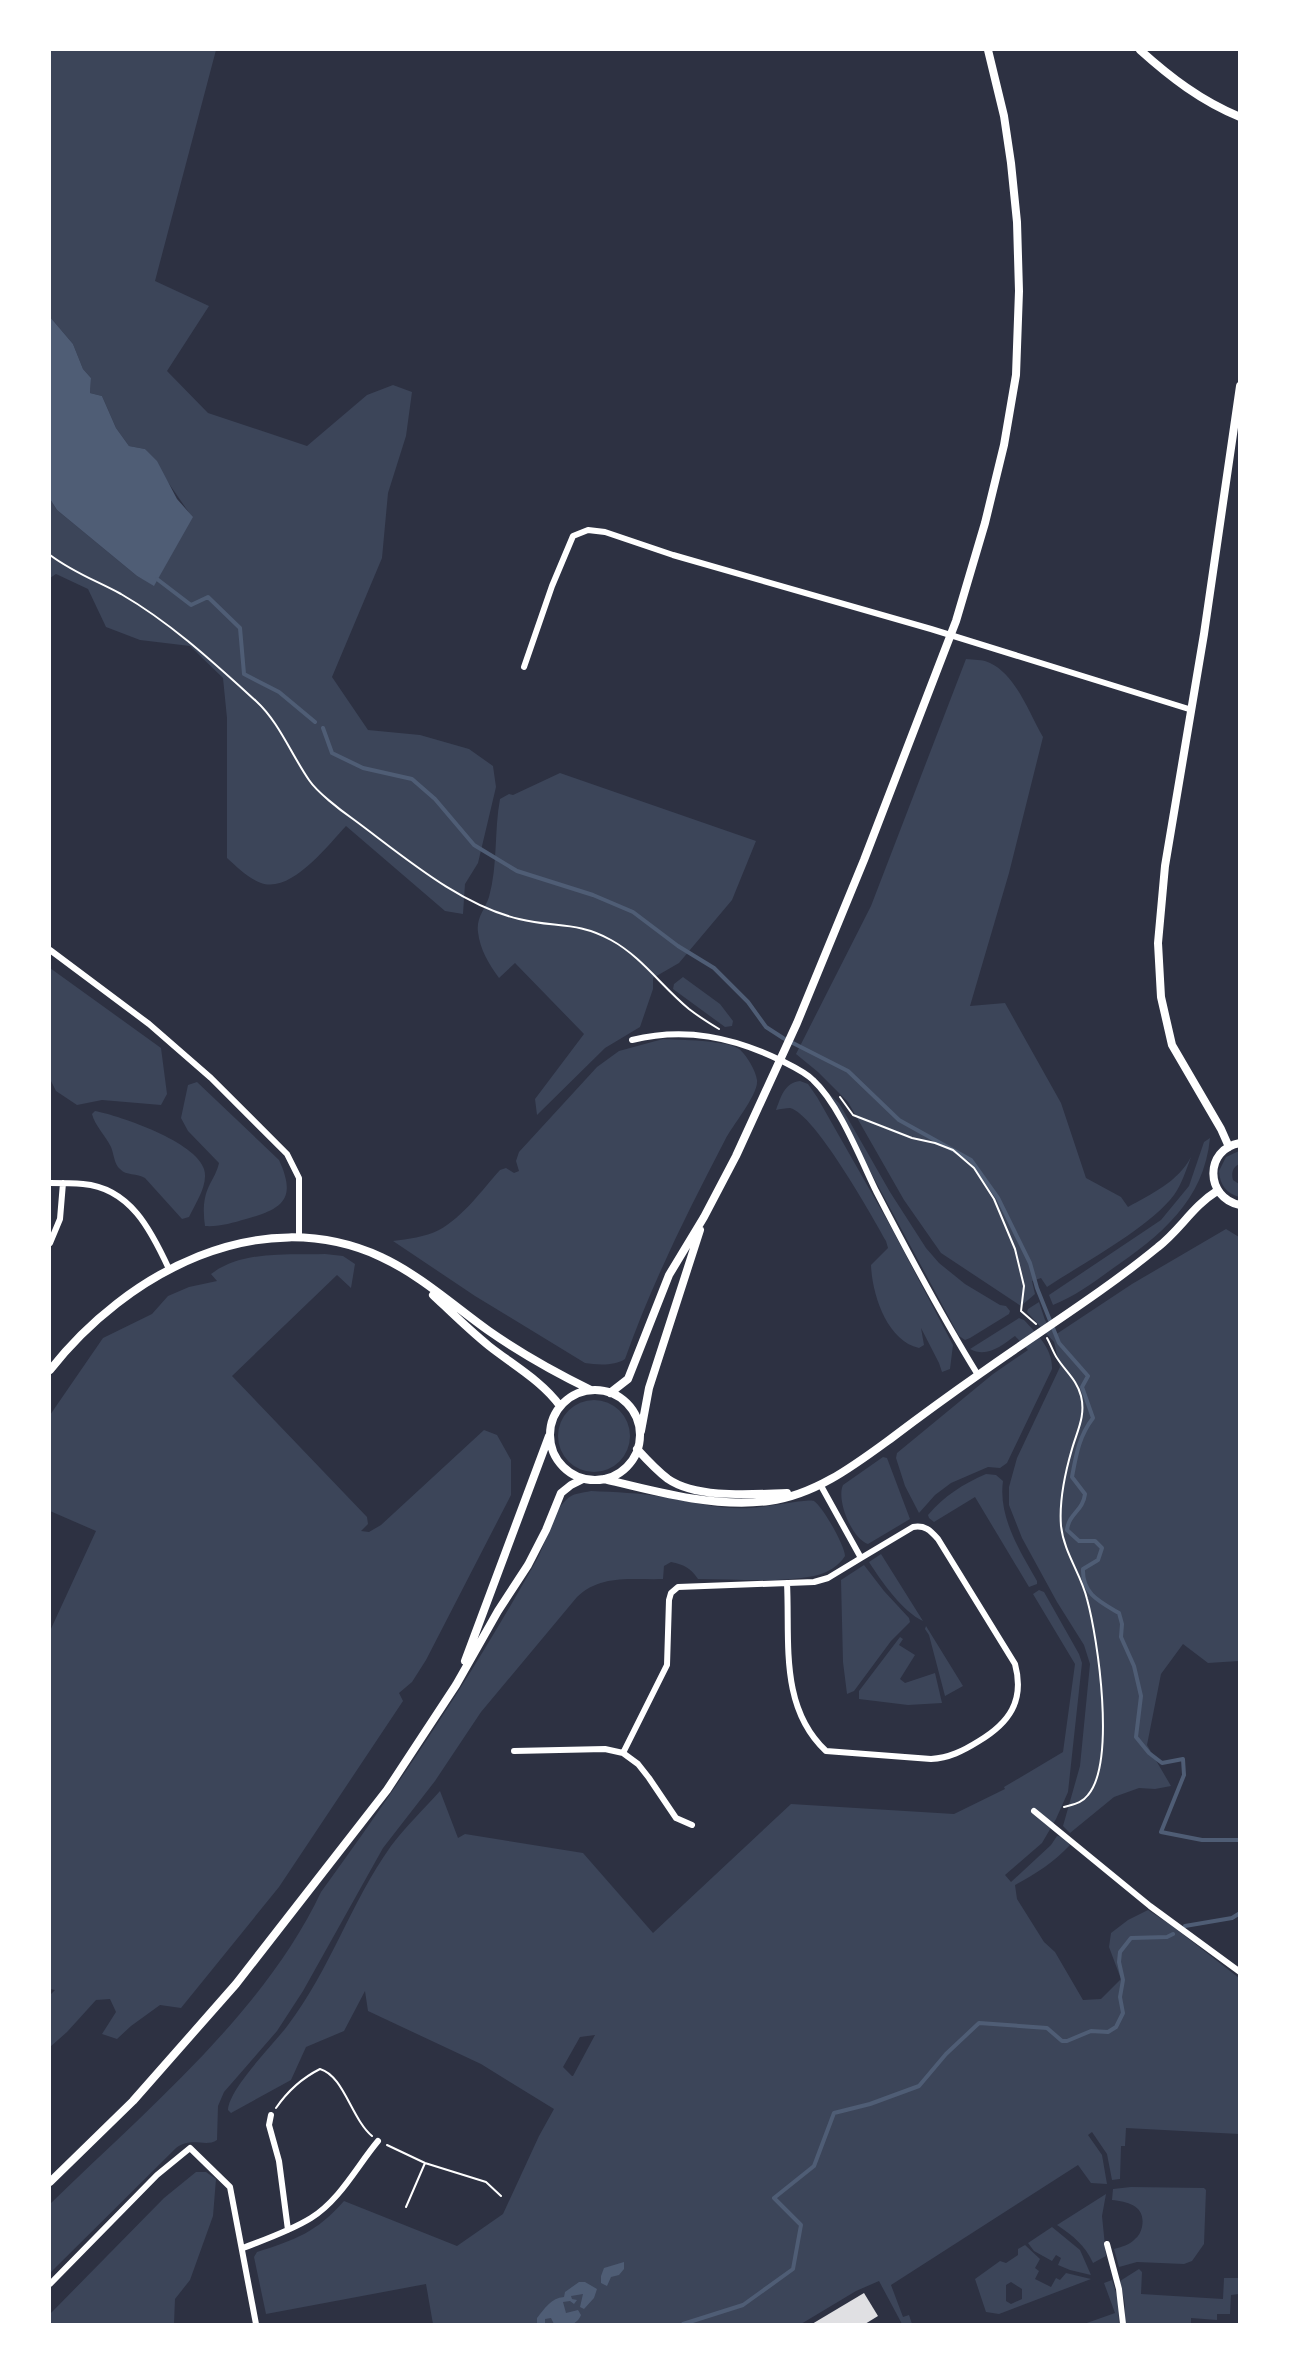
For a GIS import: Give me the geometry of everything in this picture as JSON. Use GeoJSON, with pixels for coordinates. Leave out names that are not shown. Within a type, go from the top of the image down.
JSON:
{"type":"FeatureCollection","features":[{"type":"Feature","properties":{"kind":"street"},"geometry":{"type":"LineString","coordinates":[[610,1393],[628,1379],[669,1275],[704,1217],[736,1155],[797,1023],[864,860],[956,621],[986,523],[1004,445],[1016,375],[1019,291],[1017,222],[1005,128],[988,50]]}},
{"type":"Feature","properties":{"kind":"street"},"geometry":{"type":"LineString","coordinates":[[1140,50],[1197,96],[1239,117]]}},
{"type":"Feature","properties":{"kind":"street"},"geometry":{"type":"LineString","coordinates":[[1228,1147],[1221,1129],[1172,1045],[1161,997],[1158,943],[1165,866],[1192,710],[1239,386]]}},
{"type":"Feature","properties":{"kind":"street"},"geometry":{"type":"LineString","coordinates":[[524,667],[564,555],[573,536],[588,530],[605,532],[673,555],[931,629],[1192,710]]}},
{"type":"Feature","properties":{"kind":"street"},"geometry":{"type":"LineString","coordinates":[[50,950],[149,1024],[212,1078],[287,1154],[299,1178],[299,1237]]}},
{"type":"Feature","properties":{"kind":"street"},"geometry":{"type":"LineString","coordinates":[[632,1040],[659,1034],[712,1036],[742,1043],[812,1078],[838,1115],[890,1218],[978,1375]]}},
{"type":"Feature","properties":{"kind":"street"},"geometry":{"type":"LineString","coordinates":[[1239,1143],[1222,1151],[1213,1165],[1213,1182],[1217,1191],[1229,1202],[1239,1205]]}},
{"type":"Feature","properties":{"kind":"street"},"geometry":{"type":"LineString","coordinates":[[50,1183],[83,1184],[105,1189],[132,1207],[148,1227],[169,1269]]}},
{"type":"Feature","properties":{"kind":"street"},"geometry":{"type":"LineString","coordinates":[[50,1243],[60,1219],[63,1183]]}},
{"type":"Feature","properties":{"kind":"street"},"geometry":{"type":"LineString","coordinates":[[591,1390],[574,1395],[560,1406],[551,1424],[551,1446],[559,1462],[567,1471],[584,1479],[604,1479],[690,1497],[744,1503],[771,1501],[801,1493],[866,1457],[1086,1300],[1160,1246],[1193,1210],[1217,1191]]}},
{"type":"Feature","properties":{"kind":"street"},"geometry":{"type":"LineString","coordinates":[[604,1479],[625,1469],[638,1449],[649,1388],[704,1217]]}},
{"type":"Feature","properties":{"kind":"street"},"geometry":{"type":"LineString","coordinates":[[50,1370],[74,1341],[104,1313],[169,1269],[243,1242],[299,1237],[350,1244],[383,1258],[410,1274],[490,1332],[537,1362],[591,1390],[610,1393],[624,1401],[638,1422],[640,1438]]}},
{"type":"Feature","properties":{"kind":"street"},"geometry":{"type":"LineString","coordinates":[[410,1274],[488,1345],[553,1396],[560,1406]]}},
{"type":"Feature","properties":{"kind":"street"},"geometry":{"type":"LineString","coordinates":[[456,1685],[550,1434]]}},
{"type":"Feature","properties":{"kind":"street"},"geometry":{"type":"LineString","coordinates":[[638,1449],[651,1465],[670,1480],[695,1490],[741,1494],[801,1493]]}},
{"type":"Feature","properties":{"kind":"street"},"geometry":{"type":"LineString","coordinates":[[50,2182],[133,2102],[236,1984],[387,1790],[456,1685],[498,1611],[528,1565],[561,1493],[584,1479]]}},
{"type":"Feature","properties":{"kind":"street"},"geometry":{"type":"LineString","coordinates":[[820,1484],[861,1558]]}},
{"type":"Feature","properties":{"kind":"street"},"geometry":{"type":"LineString","coordinates":[[623,1753],[668,1665],[669,1600],[671,1593],[678,1587],[814,1582],[828,1578],[913,1527],[920,1526],[930,1529],[938,1539],[1015,1664],[1019,1678],[1013,1709],[999,1728],[963,1750],[944,1758],[826,1751],[809,1732],[794,1702],[790,1681],[787,1583]]}},
{"type":"Feature","properties":{"kind":"street"},"geometry":{"type":"LineString","coordinates":[[514,1751],[605,1749],[623,1753],[638,1764],[676,1818],[692,1825]]}},
{"type":"Feature","properties":{"kind":"street"},"geometry":{"type":"LineString","coordinates":[[1034,1811],[1166,1919],[1239,1972]]}},
{"type":"Feature","properties":{"kind":"street"},"geometry":{"type":"LineString","coordinates":[[271,2115],[269,2125],[279,2161],[288,2230]]}},
{"type":"Feature","properties":{"kind":"street"},"geometry":{"type":"LineString","coordinates":[[243,2248],[313,2217],[336,2195],[378,2141]]}},
{"type":"Feature","properties":{"kind":"street"},"geometry":{"type":"LineString","coordinates":[[50,2284],[157,2175],[190,2148],[231,2187],[256,2325]]}},
{"type":"Feature","properties":{"kind":"street"},"geometry":{"type":"LineString","coordinates":[[1107,2244],[1119,2289],[1123,2325]]}},
{"type":"Feature","properties":{"kind":"path"},"geometry":{"type":"LineString","coordinates":[[50,555],[70,570],[120,593],[162,620],[195,646],[258,703],[288,743],[310,782],[349,817],[429,874],[475,903],[519,919],[585,928],[612,940],[640,962],[689,1009],[724,1031]]}},
{"type":"Feature","properties":{"kind":"path"},"geometry":{"type":"LineString","coordinates":[[838,1094],[853,1115],[912,1138],[953,1150],[974,1168],[994,1199],[1015,1249],[1024,1286],[1021,1311]]}},
{"type":"Feature","properties":{"kind":"path"},"geometry":{"type":"LineString","coordinates":[[1057,1358],[1072,1376],[1081,1396],[1083,1410],[1065,1479],[1061,1505],[1061,1527],[1068,1553],[1088,1600],[1098,1645],[1103,1709],[1101,1756],[1094,1786],[1081,1802],[1064,1807]]}},
{"type":"Feature","properties":{"kind":"path"},"geometry":{"type":"LineString","coordinates":[[271,2115],[282,2098],[296,2085],[320,2069],[329,2072],[337,2079],[356,2118],[378,2141],[425,2163],[486,2181],[501,2196]]}},
{"type":"Feature","properties":{"kind":"path"},"geometry":{"type":"LineString","coordinates":[[406,2207],[425,2163]]}},
{"type":"Feature","properties":{"kind":"shaded area"},"geometry":{"type":"Polygon","coordinates":[[[50,50],[216,50],[155,281],[209,306],[167,371],[208,413],[307,446],[367,395],[393,385],[412,392],[406,436],[388,493],[382,558],[332,677],[368,730],[420,735],[469,749],[493,766],[496,787],[478,863],[465,884],[463,914],[445,911],[346,826],[308,866],[284,881],[273,884],[261,883],[243,872],[227,858],[227,718],[223,678],[190,646],[140,640],[106,627],[88,589],[56,574],[50,578],[50,499],[57,510],[137,576],[154,585],[192,517],[145,449],[129,446],[116,428],[102,396],[90,393],[91,378],[83,369],[73,344],[50,317],[50,50]]]}},
{"type":"Feature","properties":{"kind":"shaded area"},"geometry":{"type":"Polygon","coordinates":[[[50,317],[73,344],[83,369],[91,378],[90,393],[102,396],[116,428],[129,446],[145,449],[157,461],[177,499],[193,517],[154,586],[137,576],[57,510],[50,499],[50,317]]]}},
{"type":"Feature","properties":{"kind":"shaded area"},"geometry":{"type":"Polygon","coordinates":[[[966,659],[987,662],[1007,676],[1015,685],[1043,737],[1009,873],[970,1006],[1005,1003],[1061,1103],[1086,1178],[1121,1197],[1128,1207],[1155,1192],[1179,1174],[1191,1157],[1182,1182],[1163,1208],[1132,1233],[1047,1287],[1041,1278],[1032,1281],[1035,1294],[1021,1306],[941,1253],[904,1200],[848,1102],[796,1054],[871,906],[966,659]]]}},
{"type":"Feature","properties":{"kind":"shaded area"},"geometry":{"type":"Polygon","coordinates":[[[560,773],[756,841],[732,900],[679,963],[653,978],[653,989],[640,1027],[605,1048],[537,1115],[535,1099],[584,1034],[515,963],[499,978],[483,951],[478,927],[492,885],[500,799],[560,773]]]}},
{"type":"Feature","properties":{"kind":"shaded area"},"geometry":{"type":"Polygon","coordinates":[[[50,968],[161,1048],[167,1094],[161,1105],[102,1100],[77,1105],[56,1091],[50,1079],[50,968]]]}},
{"type":"Feature","properties":{"kind":"shaded area"},"geometry":{"type":"Polygon","coordinates":[[[683,977],[720,1004],[733,1021],[732,1026],[725,1027],[673,989],[674,984],[683,977]]]}},
{"type":"Feature","properties":{"kind":"shaded area"},"geometry":{"type":"Polygon","coordinates":[[[663,1039],[714,1042],[733,1046],[745,1055],[757,1080],[750,1101],[725,1140],[684,1220],[625,1359],[611,1364],[585,1363],[475,1296],[393,1241],[428,1234],[448,1225],[472,1203],[500,1170],[506,1168],[514,1173],[519,1171],[516,1161],[519,1152],[597,1067],[619,1051],[663,1039]]]}},
{"type":"Feature","properties":{"kind":"shaded area"},"geometry":{"type":"Polygon","coordinates":[[[800,1081],[808,1084],[817,1097],[891,1227],[953,1345],[950,1369],[942,1372],[921,1328],[924,1345],[919,1348],[908,1344],[890,1326],[878,1302],[871,1265],[888,1248],[886,1241],[842,1167],[814,1128],[801,1114],[790,1108],[776,1110],[787,1088],[800,1081]]]}},
{"type":"Feature","properties":{"kind":"shaded area"},"geometry":{"type":"Polygon","coordinates":[[[197,1082],[279,1160],[287,1184],[286,1193],[283,1200],[269,1211],[236,1222],[205,1226],[206,1195],[219,1163],[188,1131],[181,1118],[188,1085],[197,1082]]]}},
{"type":"Feature","properties":{"kind":"shaded area"},"geometry":{"type":"Polygon","coordinates":[[[828,1093],[839,1103],[890,1192],[926,1248],[939,1263],[965,1284],[1000,1305],[1006,1306],[1010,1311],[1009,1314],[970,1338],[965,1340],[959,1336],[828,1093]]]}},
{"type":"Feature","properties":{"kind":"shaded area"},"geometry":{"type":"Polygon","coordinates":[[[95,1111],[139,1124],[173,1140],[198,1159],[204,1169],[205,1181],[189,1217],[182,1219],[145,1178],[125,1173],[118,1167],[111,1147],[93,1118],[92,1114],[95,1111]]]}},
{"type":"Feature","properties":{"kind":"shaded area"},"geometry":{"type":"Polygon","coordinates":[[[1210,1138],[1199,1180],[1177,1215],[1163,1230],[1084,1289],[1053,1305],[1049,1295],[1161,1220],[1189,1186],[1204,1142],[1210,1138]]]}},
{"type":"Feature","properties":{"kind":"shaded area"},"geometry":{"type":"Polygon","coordinates":[[[1239,1151],[1239,1164],[1232,1175],[1233,1180],[1239,1184],[1239,1197],[1224,1188],[1219,1171],[1226,1157],[1239,1151]]]}},
{"type":"Feature","properties":{"kind":"shaded area"},"geometry":{"type":"Polygon","coordinates":[[[1226,1229],[1239,1237],[1239,1661],[1208,1663],[1183,1644],[1161,1674],[1147,1745],[1171,1786],[1155,1789],[1139,1788],[1114,1797],[1070,1833],[1063,1826],[1080,1766],[1090,1664],[1084,1645],[1057,1602],[1022,1538],[1009,1505],[1009,1487],[1017,1458],[1060,1367],[1054,1342],[1027,1312],[1039,1302],[1045,1320],[1055,1335],[1132,1284],[1226,1229]]]}},
{"type":"Feature","properties":{"kind":"shaded area"},"geometry":{"type":"Polygon","coordinates":[[[325,1254],[343,1256],[355,1264],[351,1288],[337,1275],[232,1376],[367,1517],[368,1524],[361,1531],[369,1532],[381,1525],[484,1430],[497,1435],[511,1460],[511,1495],[426,1660],[412,1682],[399,1693],[403,1701],[279,1887],[181,2008],[160,2005],[117,2039],[102,2034],[116,2012],[110,1999],[96,2000],[50,2047],[50,1995],[55,1990],[50,1989],[50,1631],[96,1531],[50,1511],[50,1415],[103,1338],[152,1314],[168,1296],[189,1287],[217,1281],[211,1274],[224,1266],[251,1257],[325,1254]]]}},
{"type":"Feature","properties":{"kind":"shaded area"},"geometry":{"type":"Polygon","coordinates":[[[1019,1318],[1024,1320],[1047,1348],[1052,1369],[1007,1463],[1000,1468],[988,1467],[951,1483],[935,1495],[919,1513],[905,1486],[896,1458],[897,1453],[993,1374],[1028,1350],[1015,1336],[999,1347],[988,1351],[970,1349],[1019,1318]]]}},
{"type":"Feature","properties":{"kind":"shaded area"},"geometry":{"type":"Polygon","coordinates":[[[594,1400],[614,1406],[624,1416],[630,1436],[624,1456],[614,1466],[594,1472],[574,1466],[564,1456],[558,1436],[564,1416],[574,1406],[594,1400]]]}},
{"type":"Feature","properties":{"kind":"shaded area"},"geometry":{"type":"Polygon","coordinates":[[[883,1457],[887,1458],[910,1519],[868,1544],[856,1535],[851,1527],[841,1492],[843,1485],[883,1457]]]}},
{"type":"Feature","properties":{"kind":"shaded area"},"geometry":{"type":"Polygon","coordinates":[[[986,1474],[996,1475],[1003,1481],[1002,1494],[1007,1521],[1037,1584],[1029,1587],[975,1497],[934,1522],[929,1518],[928,1515],[947,1496],[986,1474]]]}},
{"type":"Feature","properties":{"kind":"shaded area"},"geometry":{"type":"Polygon","coordinates":[[[591,1491],[664,1497],[729,1508],[756,1508],[811,1500],[823,1511],[833,1527],[845,1556],[836,1566],[819,1575],[771,1580],[698,1579],[686,1567],[671,1562],[664,1566],[663,1579],[606,1581],[577,1597],[481,1712],[435,1781],[383,1848],[303,1991],[277,2031],[224,2092],[218,2106],[217,2140],[208,2143],[193,2142],[176,2148],[50,2273],[50,2204],[199,2059],[268,1979],[297,1936],[321,1892],[406,1771],[460,1688],[536,1561],[561,1506],[571,1496],[591,1491]]]}},
{"type":"Feature","properties":{"kind":"shaded area"},"geometry":{"type":"Polygon","coordinates":[[[881,1554],[923,1621],[900,1603],[869,1562],[881,1554]]]}},
{"type":"Feature","properties":{"kind":"shaded area"},"geometry":{"type":"Polygon","coordinates":[[[864,1565],[910,1622],[891,1641],[854,1691],[847,1694],[843,1662],[841,1580],[864,1565]]]}},
{"type":"Feature","properties":{"kind":"shaded area"},"geometry":{"type":"Polygon","coordinates":[[[1039,1590],[1044,1592],[1082,1663],[1068,1792],[1042,1843],[1005,1875],[1011,1882],[1051,1845],[1057,1836],[1064,1837],[1070,1845],[1058,1857],[1015,1885],[1017,1899],[1044,1942],[1055,1952],[1083,2000],[1101,1999],[1121,1979],[1109,1947],[1111,1933],[1128,1920],[1148,1910],[1239,1978],[1239,2134],[1126,2128],[1125,2146],[1121,2146],[1120,2179],[1112,2180],[1107,2154],[1092,2132],[1088,2135],[1102,2155],[1107,2184],[1091,2183],[1078,2165],[891,2285],[903,2317],[909,2315],[912,2324],[902,2324],[879,2281],[856,2291],[801,2324],[433,2324],[426,2284],[266,2314],[254,2257],[257,2252],[305,2234],[334,2212],[344,2201],[457,2246],[503,2214],[554,2109],[481,2064],[368,2011],[365,1991],[344,2031],[306,2047],[291,2080],[231,2113],[228,2110],[230,2101],[244,2078],[303,2004],[364,1890],[391,1846],[440,1791],[458,1838],[465,1834],[583,1853],[653,1933],[791,1804],[954,1814],[1005,1789],[1004,1787],[1063,1752],[1075,1664],[1033,1594],[1039,1590]],[[595,2035],[580,2037],[563,2067],[573,2076],[595,2035]]]}},
{"type":"Feature","properties":{"kind":"shaded area"},"geometry":{"type":"Polygon","coordinates":[[[926,1626],[963,1686],[945,1696],[929,1635],[925,1629],[926,1626]]]}},
{"type":"Feature","properties":{"kind":"shaded area"},"geometry":{"type":"Polygon","coordinates":[[[900,1637],[903,1639],[899,1645],[915,1655],[900,1679],[905,1683],[935,1673],[942,1703],[908,1705],[859,1699],[859,1691],[900,1637]]]}},
{"type":"Feature","properties":{"kind":"shaded area"},"geometry":{"type":"Polygon","coordinates":[[[196,2172],[206,2172],[216,2179],[213,2216],[190,2280],[175,2299],[174,2324],[50,2324],[50,2314],[164,2198],[196,2172]]]}},
{"type":"Feature","properties":{"kind":"shaded area"},"geometry":{"type":"Polygon","coordinates":[[[1131,2187],[1204,2188],[1206,2190],[1204,2244],[1192,2261],[1184,2264],[1137,2262],[1119,2267],[1114,2249],[1128,2244],[1139,2235],[1143,2220],[1135,2206],[1112,2200],[1113,2189],[1131,2187]]]}},
{"type":"Feature","properties":{"kind":"shaded area"},"geometry":{"type":"Polygon","coordinates":[[[1106,2194],[1102,2216],[1106,2256],[1093,2263],[1078,2241],[1057,2225],[1106,2194]]]}},
{"type":"Feature","properties":{"kind":"shaded area"},"geometry":{"type":"Polygon","coordinates":[[[1052,2227],[1080,2250],[1091,2275],[1058,2265],[1061,2258],[1056,2255],[1052,2261],[1034,2251],[1028,2243],[1052,2227]]]}},
{"type":"Feature","properties":{"kind":"shaded area"},"geometry":{"type":"Polygon","coordinates":[[[1025,2245],[1040,2259],[1035,2268],[1039,2271],[1035,2279],[1051,2287],[1056,2278],[1060,2280],[1066,2273],[1091,2279],[999,2314],[986,2312],[975,2279],[1000,2261],[1006,2263],[1018,2255],[1018,2249],[1025,2245]],[[1011,2282],[1006,2285],[1006,2301],[1011,2304],[1022,2299],[1022,2289],[1011,2282]]]}},
{"type":"Feature","properties":{"kind":"shaded area"},"geometry":{"type":"Polygon","coordinates":[[[624,2262],[624,2269],[619,2275],[611,2277],[607,2286],[601,2283],[604,2268],[624,2262]]]}},
{"type":"Feature","properties":{"kind":"shaded area"},"geometry":{"type":"Polygon","coordinates":[[[1139,2269],[1142,2272],[1141,2294],[1223,2299],[1224,2278],[1239,2278],[1239,2294],[1231,2295],[1230,2314],[1217,2314],[1217,2320],[1191,2318],[1191,2323],[1185,2324],[1125,2324],[1125,2304],[1120,2281],[1139,2269]]]}},
{"type":"Feature","properties":{"kind":"shaded area"},"geometry":{"type":"Polygon","coordinates":[[[1112,2280],[1118,2299],[1119,2324],[1084,2324],[1115,2313],[1104,2283],[1112,2280]]]}},
{"type":"Feature","properties":{"kind":"shaded area"},"geometry":{"type":"Polygon","coordinates":[[[579,2282],[585,2282],[597,2289],[594,2298],[584,2309],[580,2307],[583,2294],[571,2296],[572,2299],[577,2300],[574,2304],[570,2301],[563,2302],[566,2313],[578,2310],[581,2315],[576,2322],[563,2325],[554,2324],[551,2318],[545,2319],[545,2324],[537,2324],[537,2318],[549,2304],[555,2299],[564,2297],[565,2292],[579,2282]]]}},
{"type":"Feature","properties":{"kind":"building"},"geometry":{"type":"Polygon","coordinates":[[[864,2293],[878,2316],[865,2324],[812,2324],[864,2293]]]}},
{"type":"Feature","properties":{"kind":"waterway"},"geometry":{"type":"LineString","coordinates":[[157,579],[191,605],[208,597],[240,628],[244,674],[279,692],[315,722]]}},
{"type":"Feature","properties":{"kind":"waterway"},"geometry":{"type":"LineString","coordinates":[[323,728],[332,753],[363,768],[412,779],[435,799],[474,845],[517,871],[593,895],[633,912],[678,946],[714,968],[748,1002],[766,1027],[848,1071],[899,1120],[971,1160],[998,1198],[1030,1263],[1037,1288],[1059,1343],[1088,1376],[1082,1387],[1093,1418],[1081,1439],[1072,1477],[1085,1494],[1067,1530],[1079,1541],[1095,1541],[1102,1548],[1098,1560],[1083,1569],[1083,1578],[1094,1596],[1119,1613],[1122,1624],[1121,1637],[1134,1666],[1141,1696],[1136,1737],[1149,1753],[1162,1763],[1183,1759],[1184,1775],[1161,1832],[1202,1840],[1240,1840]]}},
{"type":"Feature","properties":{"kind":"waterway"},"geometry":{"type":"LineString","coordinates":[[1185,1926],[1232,1918],[1240,1913]]}},
{"type":"Feature","properties":{"kind":"waterway"},"geometry":{"type":"LineString","coordinates":[[683,2324],[743,2305],[793,2269],[801,2225],[774,2198],[814,2166],[834,2113],[870,2104],[919,2086],[946,2054],[979,2023],[1047,2028],[1062,2041],[1091,2031],[1108,2032],[1116,2027],[1123,2013],[1120,1997],[1123,1980],[1119,1962],[1120,1952],[1131,1938],[1167,1937],[1173,1934]]}}]}
